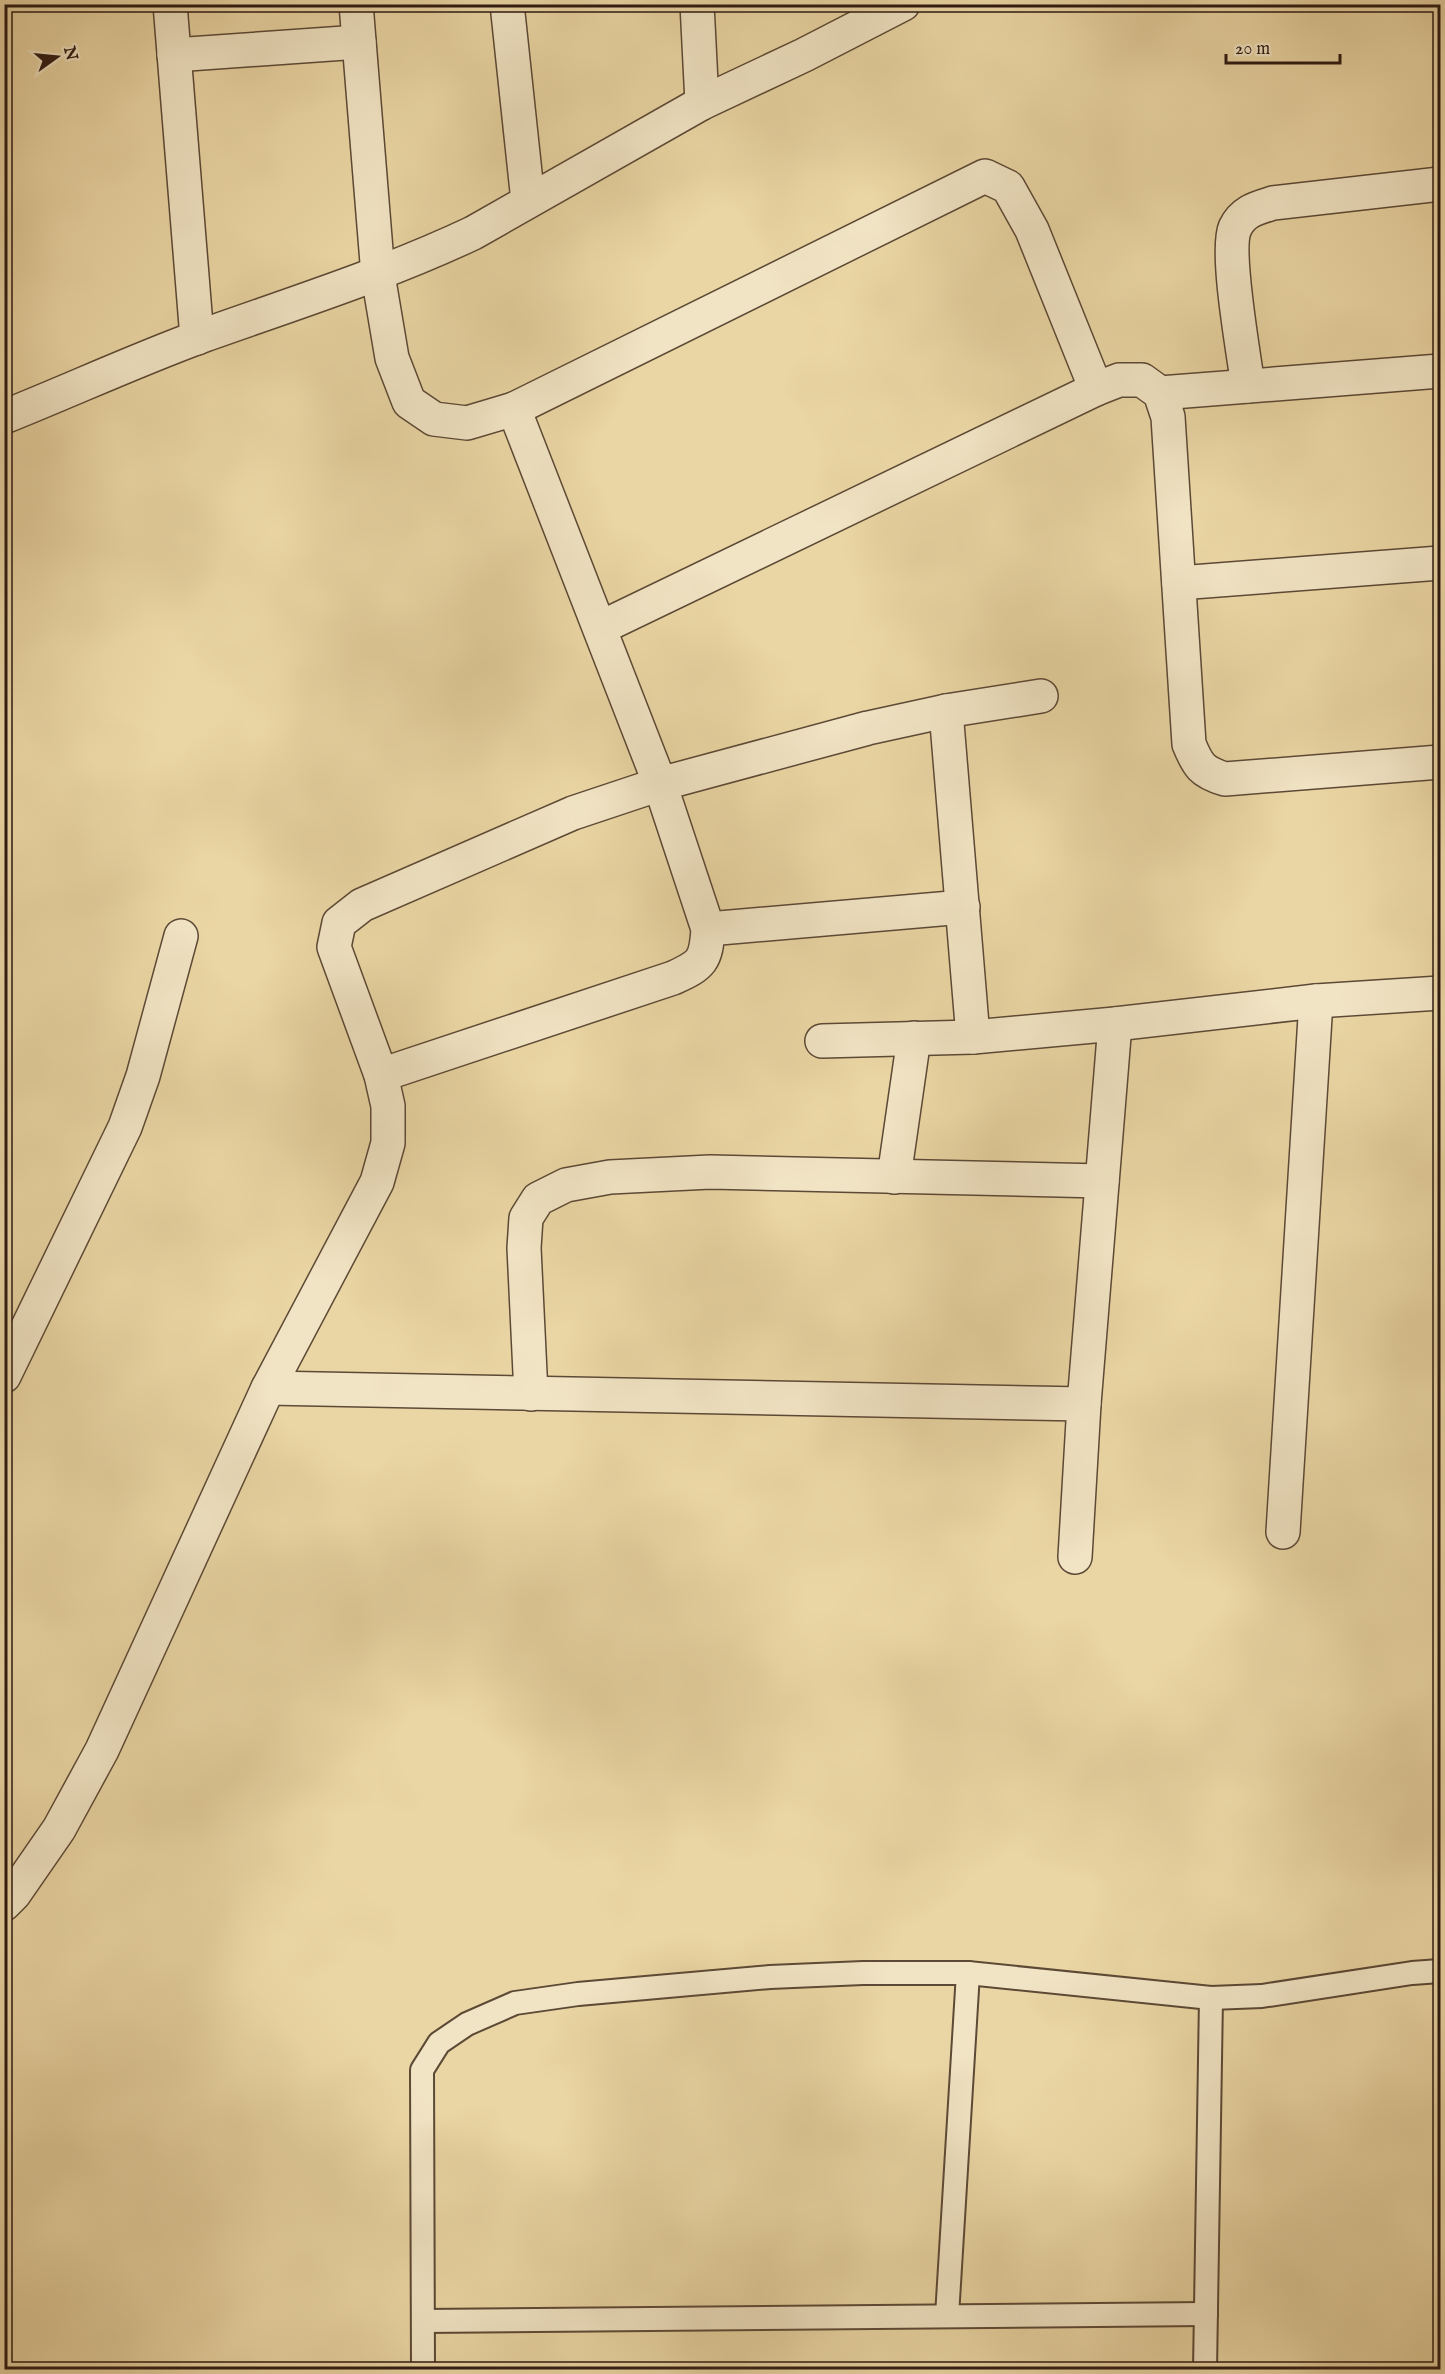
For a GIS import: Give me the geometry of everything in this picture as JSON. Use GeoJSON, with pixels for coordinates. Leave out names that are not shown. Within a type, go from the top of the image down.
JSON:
{"type":"FeatureCollection","features":[{"type":"Feature","properties":{"kind":"street"},"geometry":{"type":"LineString","coordinates":[[170,4],[197,338]]}},
{"type":"Feature","properties":{"kind":"street"},"geometry":{"type":"LineString","coordinates":[[356,4],[378,275],[392,358],[409,402],[434,419],[467,423],[514,410],[985,176],[1008,187],[1021,207],[1096,389]]}},
{"type":"Feature","properties":{"kind":"street"},"geometry":{"type":"LineString","coordinates":[[507,4],[528,201]]}},
{"type":"Feature","properties":{"kind":"street"},"geometry":{"type":"LineString","coordinates":[[697,4],[702,103]]}},
{"type":"Feature","properties":{"kind":"street"},"geometry":{"type":"LineString","coordinates":[[4,417],[197,338],[378,275],[473,233],[702,103],[804,55],[903,4]]}},
{"type":"Feature","properties":{"kind":"street"},"geometry":{"type":"LineString","coordinates":[[174,55],[359,42]]}},
{"type":"Feature","properties":{"kind":"street"},"geometry":{"type":"LineString","coordinates":[[1248,386],[1232,260],[1235,228],[1247,211],[1273,203],[1440,184]]}},
{"type":"Feature","properties":{"kind":"street"},"geometry":{"type":"LineString","coordinates":[[1160,393],[1440,371]]}},
{"type":"Feature","properties":{"kind":"street"},"geometry":{"type":"LineString","coordinates":[[600,628],[1096,389],[1119,380],[1142,380],[1160,393],[1168,417],[1189,744],[1197,761],[1208,774],[1226,779],[1440,762]]}},
{"type":"Feature","properties":{"kind":"street"},"geometry":{"type":"LineString","coordinates":[[381,1075],[673,978],[694,968],[707,952],[708,929],[660,784],[514,410]]}},
{"type":"Feature","properties":{"kind":"street"},"geometry":{"type":"LineString","coordinates":[[1179,583],[1440,563]]}},
{"type":"Feature","properties":{"kind":"street"},"geometry":{"type":"LineString","coordinates":[[4,1904],[14,1894],[59,1829],[102,1750],[268,1388],[377,1182],[388,1143],[388,1106],[381,1075],[334,947],[339,923],[362,905],[573,813],[660,784],[797,746],[946,711],[1041,696]]}},
{"type":"Feature","properties":{"kind":"street"},"geometry":{"type":"LineString","coordinates":[[946,711],[973,1037]]}},
{"type":"Feature","properties":{"kind":"street"},"geometry":{"type":"LineString","coordinates":[[708,929],[963,907]]}},
{"type":"Feature","properties":{"kind":"street"},"geometry":{"type":"LineString","coordinates":[[4,1376],[124,1127],[143,1076],[181,936]]}},
{"type":"Feature","properties":{"kind":"street"},"geometry":{"type":"LineString","coordinates":[[822,1041],[973,1037],[1115,1024],[1316,1001],[1440,993]]}},
{"type":"Feature","properties":{"kind":"street"},"geometry":{"type":"LineString","coordinates":[[1283,1532],[1316,1001]]}},
{"type":"Feature","properties":{"kind":"street"},"geometry":{"type":"LineString","coordinates":[[1075,1557],[1084,1404],[1115,1024]]}},
{"type":"Feature","properties":{"kind":"street"},"geometry":{"type":"LineString","coordinates":[[894,1177],[914,1038]]}},
{"type":"Feature","properties":{"kind":"street"},"geometry":{"type":"LineString","coordinates":[[531,1394],[524,1248],[526,1218],[538,1199],[566,1185],[610,1177],[710,1172],[1102,1181]]}},
{"type":"Feature","properties":{"kind":"street"},"geometry":{"type":"LineString","coordinates":[[268,1388],[1084,1404]]}},
{"type":"Feature","properties":{"kind":"lane"},"geometry":{"type":"LineString","coordinates":[[423,2370],[422,2070],[439,2043],[467,2024],[516,2003],[578,1994],[770,1977],[863,1972],[968,1973],[1211,1998],[1262,1996],[1412,1973],[1440,1971]]}},
{"type":"Feature","properties":{"kind":"lane"},"geometry":{"type":"LineString","coordinates":[[947,2316],[968,1973]]}},
{"type":"Feature","properties":{"kind":"lane"},"geometry":{"type":"LineString","coordinates":[[1205,2370],[1211,1998]]}},
{"type":"Feature","properties":{"kind":"lane"},"geometry":{"type":"LineString","coordinates":[[423,2321],[1206,2314]]}}]}
